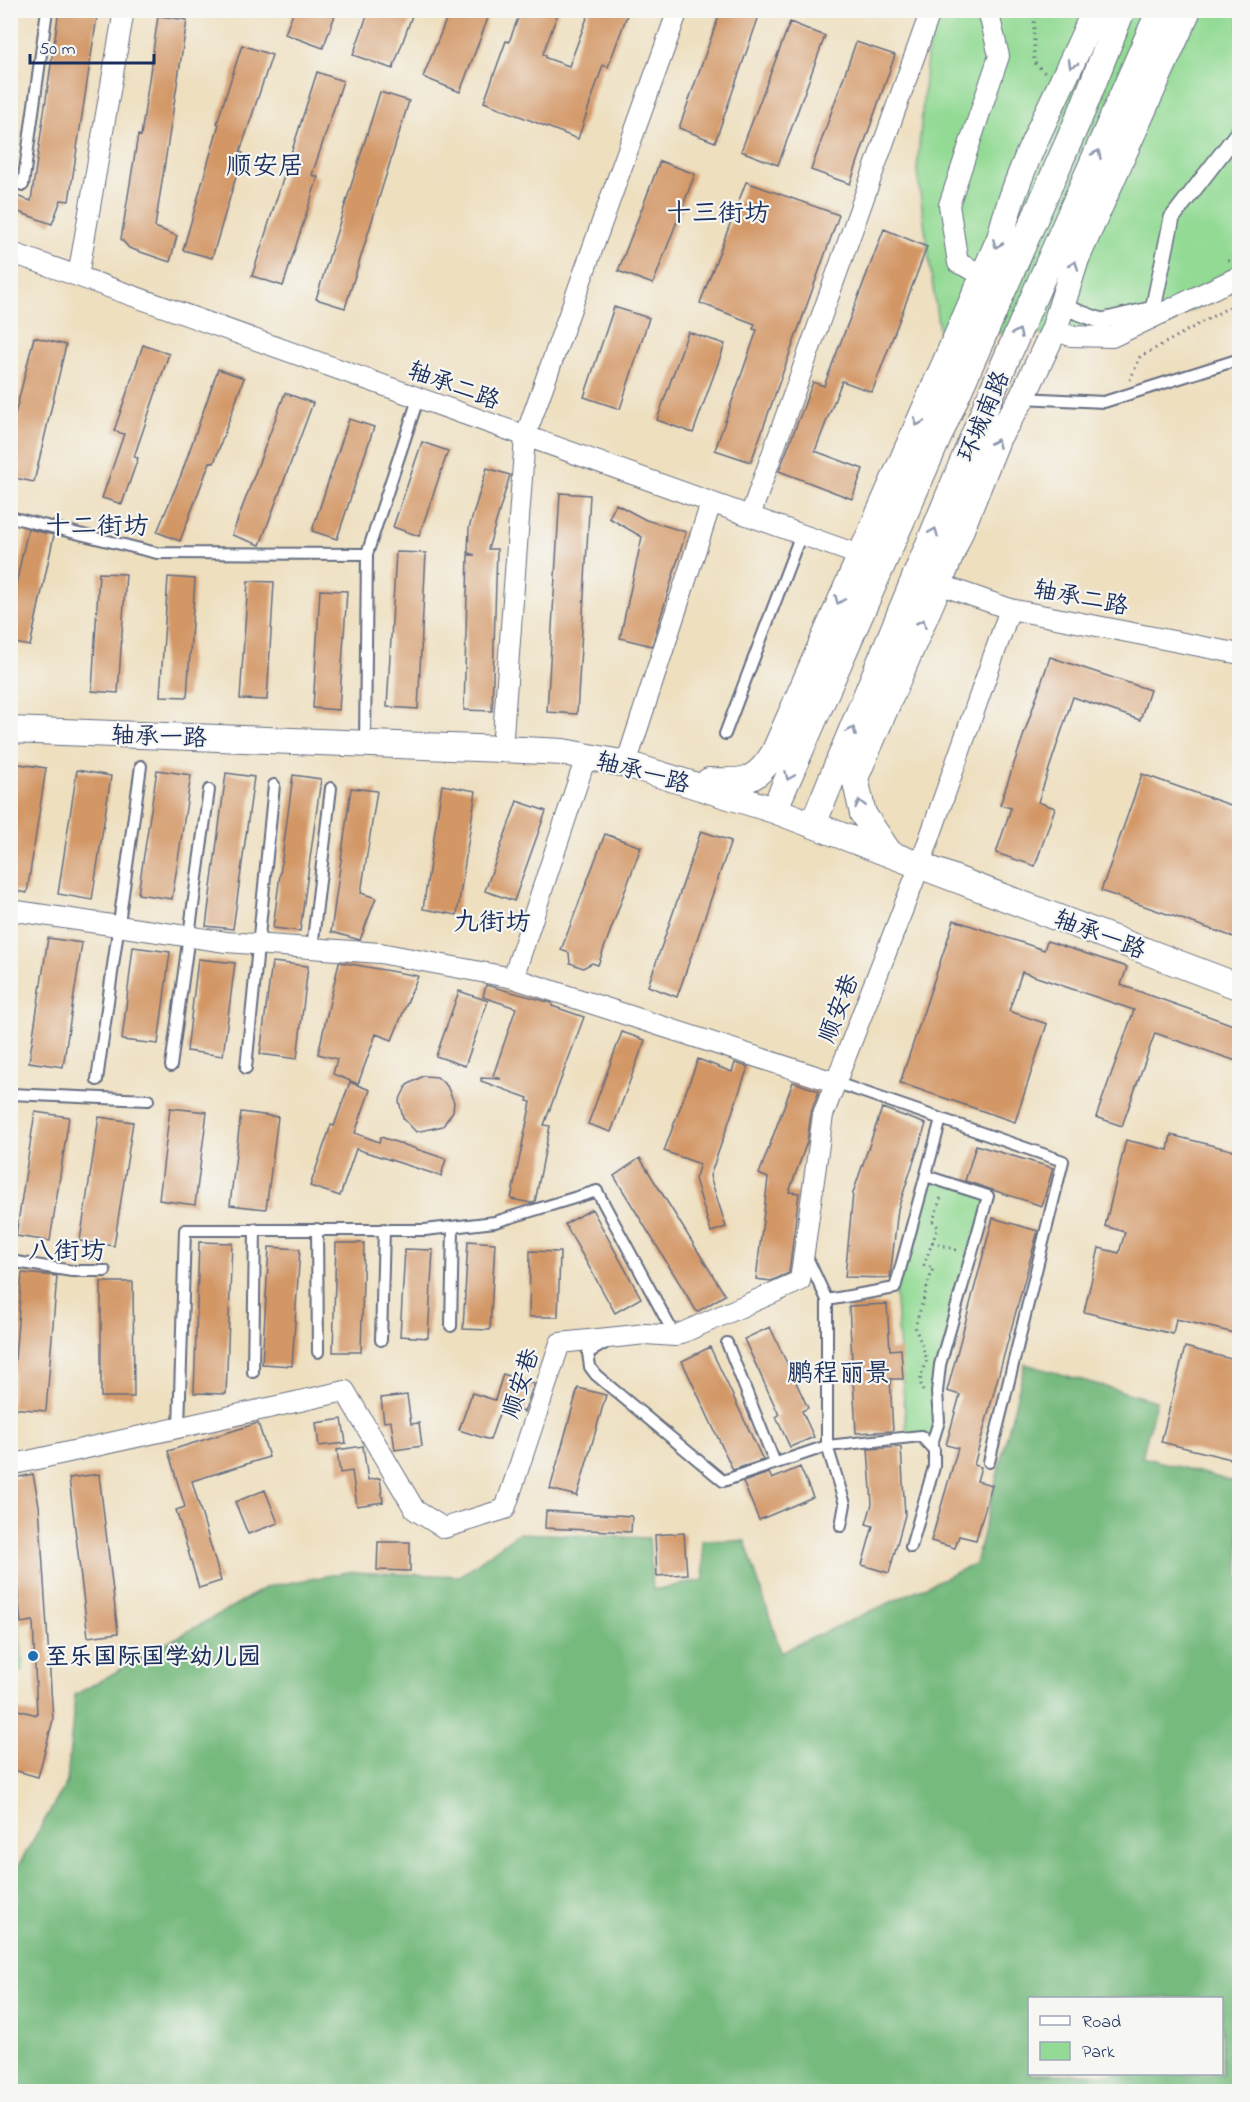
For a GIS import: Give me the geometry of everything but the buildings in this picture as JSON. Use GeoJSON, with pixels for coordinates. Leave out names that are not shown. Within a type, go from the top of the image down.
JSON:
{"type":"FeatureCollection","features":[{"type":"Feature","properties":{"kind":"street"},"geometry":{"type":"LineString","coordinates":[[78,276],[124,10]]}},
{"type":"Feature","properties":{"kind":"street"},"geometry":{"type":"LineString","coordinates":[[502,749],[525,437],[678,10]]}},
{"type":"Feature","properties":{"kind":"street"},"geometry":{"type":"LineString","coordinates":[[750,516],[931,10]]}},
{"type":"Feature","properties":{"kind":"street"},"geometry":{"type":"LineString","coordinates":[[984,275],[958,263],[949,205],[999,56],[988,10]]}},
{"type":"Feature","properties":{"kind":"street"},"geometry":{"type":"LineString","coordinates":[[681,781],[743,782],[763,770],[774,753],[870,559],[1000,238],[1010,198],[1059,87],[1074,62],[1095,10]]}},
{"type":"Feature","properties":{"kind":"street"},"geometry":{"type":"LineString","coordinates":[[890,854],[862,814],[855,778],[928,580],[998,437],[1022,398],[1057,318],[1076,260],[1188,10]]}},
{"type":"Feature","properties":{"kind":"street","name":"环城南路"},"geometry":{"type":"LineString","coordinates":[[813,824],[928,580],[995,384],[1161,14]]}},
{"type":"Feature","properties":{"kind":"street","name":"环城南路"},"geometry":{"type":"LineString","coordinates":[[774,810],[870,559],[1082,111],[1119,15]]}},
{"type":"Feature","properties":{"kind":"street"},"geometry":{"type":"LineString","coordinates":[[1057,318],[1102,321],[1153,309],[1172,218],[1239,130]]}},
{"type":"Feature","properties":{"kind":"street","name":"轴承二路"},"geometry":{"type":"LineString","coordinates":[[10,252],[870,559]]}},
{"type":"Feature","properties":{"kind":"street"},"geometry":{"type":"LineString","coordinates":[[1057,318],[1071,336],[1112,337],[1239,276]]}},
{"type":"Feature","properties":{"kind":"street"},"geometry":{"type":"LineString","coordinates":[[626,764],[711,503]]}},
{"type":"Feature","properties":{"kind":"street","name":"轴承二路"},"geometry":{"type":"LineString","coordinates":[[928,580],[1010,609],[1239,654]]}},
{"type":"Feature","properties":{"kind":"street","name":"顺安巷"},"geometry":{"type":"LineString","coordinates":[[10,1465],[345,1391],[415,1510],[444,1528],[505,1509],[560,1343],[646,1334],[675,1336],[800,1281],[823,1115],[920,865],[1010,609]]}},
{"type":"Feature","properties":{"kind":"street","name":"轴承一路"},"geometry":{"type":"LineString","coordinates":[[10,730],[563,752],[626,764],[813,824],[1239,987]]}},
{"type":"Feature","properties":{"kind":"street"},"geometry":{"type":"LineString","coordinates":[[513,978],[586,757]]}},
{"type":"Feature","properties":{"kind":"street"},"geometry":{"type":"LineString","coordinates":[[10,910],[188,936],[257,944],[380,953],[513,978],[837,1083]]}},
{"type":"Feature","properties":{"kind":"lane"},"geometry":{"type":"LineString","coordinates":[[10,181],[23,186],[47,10]]}},
{"type":"Feature","properties":{"kind":"lane"},"geometry":{"type":"LineString","coordinates":[[1022,398],[1104,402],[1239,359]]}},
{"type":"Feature","properties":{"kind":"lane"},"geometry":{"type":"LineString","coordinates":[[365,744],[368,554],[418,399]]}},
{"type":"Feature","properties":{"kind":"lane"},"geometry":{"type":"LineString","coordinates":[[10,517],[157,553],[368,554]]}},
{"type":"Feature","properties":{"kind":"lane"},"geometry":{"type":"LineString","coordinates":[[725,734],[801,534]]}},
{"type":"Feature","properties":{"kind":"lane"},"geometry":{"type":"LineString","coordinates":[[97,1080],[141,766]]}},
{"type":"Feature","properties":{"kind":"lane"},"geometry":{"type":"LineString","coordinates":[[246,1068],[274,785]]}},
{"type":"Feature","properties":{"kind":"lane"},"geometry":{"type":"LineString","coordinates":[[312,948],[331,788]]}},
{"type":"Feature","properties":{"kind":"lane"},"geometry":{"type":"LineString","coordinates":[[171,1066],[209,789]]}},
{"type":"Feature","properties":{"kind":"lane"},"geometry":{"type":"LineString","coordinates":[[837,1083],[1063,1161],[989,1462]]}},
{"type":"Feature","properties":{"kind":"lane"},"geometry":{"type":"LineString","coordinates":[[10,1094],[148,1100]]}},
{"type":"Feature","properties":{"kind":"lane"},"geometry":{"type":"LineString","coordinates":[[826,1300],[895,1288],[941,1119]]}},
{"type":"Feature","properties":{"kind":"lane"},"geometry":{"type":"LineString","coordinates":[[926,1176],[988,1196],[940,1365],[937,1392],[939,1421],[931,1447]]}},
{"type":"Feature","properties":{"kind":"lane"},"geometry":{"type":"LineString","coordinates":[[179,1428],[186,1230],[317,1228],[425,1230],[495,1222],[597,1191],[675,1336]]}},
{"type":"Feature","properties":{"kind":"lane"},"geometry":{"type":"LineString","coordinates":[[451,1326],[453,1227]]}},
{"type":"Feature","properties":{"kind":"lane"},"geometry":{"type":"LineString","coordinates":[[317,1228],[318,1352]]}},
{"type":"Feature","properties":{"kind":"lane"},"geometry":{"type":"LineString","coordinates":[[254,1372],[255,1229]]}},
{"type":"Feature","properties":{"kind":"lane"},"geometry":{"type":"LineString","coordinates":[[381,1340],[384,1229]]}},
{"type":"Feature","properties":{"kind":"lane"},"geometry":{"type":"LineString","coordinates":[[804,1252],[826,1300],[827,1446],[845,1504],[841,1526]]}},
{"type":"Feature","properties":{"kind":"lane"},"geometry":{"type":"LineString","coordinates":[[10,1287],[11,1261],[72,1271],[105,1271]]}},
{"type":"Feature","properties":{"kind":"lane"},"geometry":{"type":"LineString","coordinates":[[622,1336],[588,1353],[590,1367],[596,1375],[723,1481],[827,1446],[921,1436],[934,1450],[934,1467],[911,1547]]}},
{"type":"Feature","properties":{"kind":"lane"},"geometry":{"type":"LineString","coordinates":[[727,1343],[776,1463]]}},
{"type":"Feature","properties":{"kind":"path"},"geometry":{"type":"LineString","coordinates":[[1038,10],[1034,23],[1034,62],[1059,87]]}},
{"type":"Feature","properties":{"kind":"path"},"geometry":{"type":"LineString","coordinates":[[1123,396],[1140,357],[1239,301]]}},
{"type":"Feature","properties":{"kind":"path"},"geometry":{"type":"LineString","coordinates":[[926,1400],[920,1381],[927,1359],[915,1328],[933,1268],[924,1265],[938,1227],[933,1221],[946,1182]]}},
{"type":"Feature","properties":{"kind":"path"},"geometry":{"type":"LineString","coordinates":[[932,1242],[971,1255]]}},
{"type":"Feature","properties":{"kind":"green space"},"geometry":{"type":"Polygon","coordinates":[[[931,11],[1239,11],[1239,285],[1139,338],[939,331],[917,170],[931,11]]]}},
{"type":"Feature","properties":{"kind":"green space"},"geometry":{"type":"Polygon","coordinates":[[[926,1176],[988,1196],[940,1365],[931,1447],[921,1436],[907,1438],[895,1288],[926,1176]]]}},
{"type":"Feature","properties":{"kind":"green space"},"geometry":{"type":"Polygon","coordinates":[[[1025,1364],[1156,1401],[1142,1457],[1239,1483],[1239,2091],[11,2091],[11,1878],[67,1782],[75,1695],[267,1587],[348,1572],[460,1576],[518,1533],[649,1538],[653,1590],[704,1580],[702,1540],[745,1541],[781,1652],[975,1564],[1025,1364]]]}},
{"type":"Feature","properties":{"kind":"green space"},"geometry":{"type":"Polygon","coordinates":[[[10,1533],[23,1671],[11,1672],[10,1672],[10,1533]]]}},
{"type":"Feature","properties":{"kind":"place","name":"至乐国际国学幼儿园"},"geometry":{"type":"Point","coordinates":[33,1656]}},
{"type":"Feature","properties":{"kind":"district","name":"顺安居"},"geometry":{"type":"Point","coordinates":[265,165]}},
{"type":"Feature","properties":{"kind":"district","name":"十三街坊"},"geometry":{"type":"Point","coordinates":[718,212]}},
{"type":"Feature","properties":{"kind":"district","name":"十二街坊"},"geometry":{"type":"Point","coordinates":[97,525]}},
{"type":"Feature","properties":{"kind":"district","name":"九街坊"},"geometry":{"type":"Point","coordinates":[492,921]}},
{"type":"Feature","properties":{"kind":"district","name":"八街坊"},"geometry":{"type":"Point","coordinates":[67,1250]}},
{"type":"Feature","properties":{"kind":"district","name":"鹏程丽景"},"geometry":{"type":"Point","coordinates":[839,1372]}}]}
